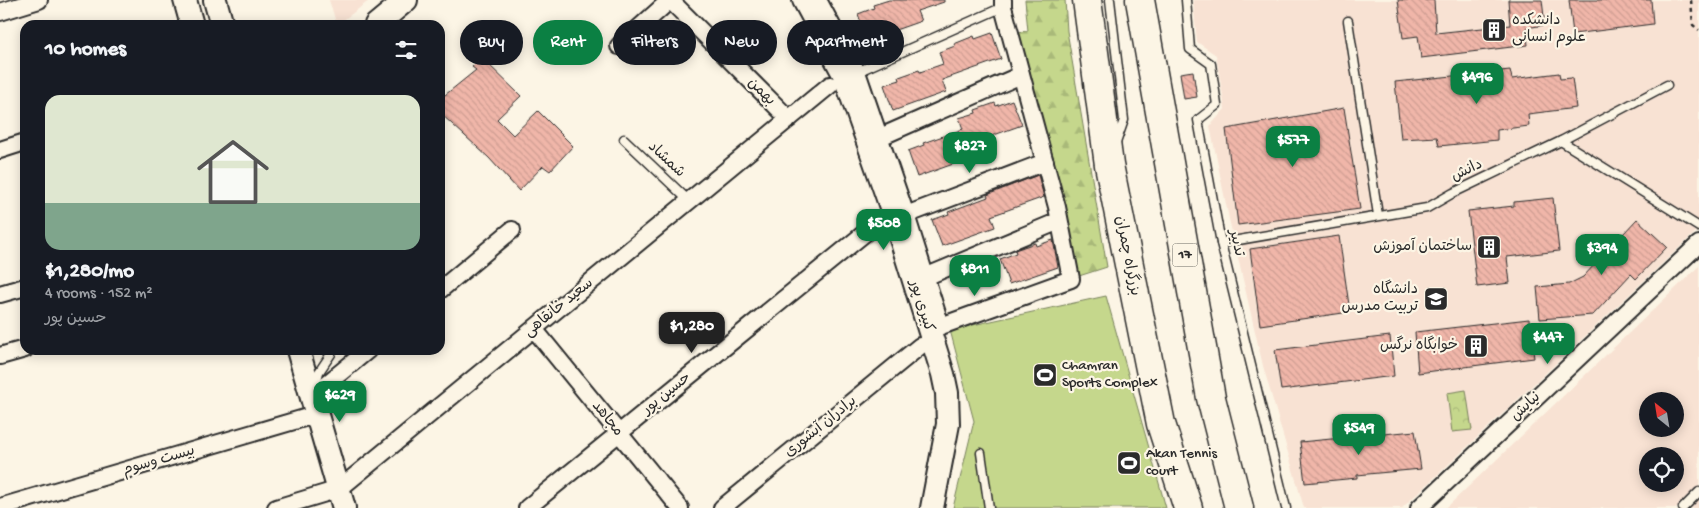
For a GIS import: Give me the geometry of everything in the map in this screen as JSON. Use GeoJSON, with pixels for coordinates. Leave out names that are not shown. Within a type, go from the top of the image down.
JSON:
{"type":"FeatureCollection","features":[{"type":"Feature","properties":{"kind":"highway","name":"بزرگراه چمران"},"geometry":{"type":"LineString","coordinates":[[1087,0],[1108,165],[1161,424],[1188,508]]}},
{"type":"Feature","properties":{"kind":"highway","name":"17"},"geometry":{"type":"LineString","coordinates":[[1140,0],[1211,398],[1239,508]]}},
{"type":"Feature","properties":{"kind":"street"},"geometry":{"type":"LineString","coordinates":[[0,12],[39,0]]}},
{"type":"Feature","properties":{"kind":"street"},"geometry":{"type":"LineString","coordinates":[[184,0],[190,20]]}},
{"type":"Feature","properties":{"kind":"street"},"geometry":{"type":"LineString","coordinates":[[215,0],[221,20]]}},
{"type":"Feature","properties":{"kind":"street"},"geometry":{"type":"LineString","coordinates":[[382,20],[406,0]]}},
{"type":"Feature","properties":{"kind":"street"},"geometry":{"type":"LineString","coordinates":[[648,20],[670,0]]}},
{"type":"Feature","properties":{"kind":"street","name":"بهمن"},"geometry":{"type":"LineString","coordinates":[[670,0],[789,120]]}},
{"type":"Feature","properties":{"kind":"street"},"geometry":{"type":"LineString","coordinates":[[816,0],[856,72],[906,215],[941,326],[1071,279],[1045,162],[1003,3]]}},
{"type":"Feature","properties":{"kind":"street","name":"کبیری پور"},"geometry":{"type":"LineString","coordinates":[[816,0],[892,210],[943,374],[947,393],[948,424],[932,508]]}},
{"type":"Feature","properties":{"kind":"street"},"geometry":{"type":"LineString","coordinates":[[878,138],[1021,75]]}},
{"type":"Feature","properties":{"kind":"street","name":"سعید خانقاهی"},"geometry":{"type":"LineString","coordinates":[[276,508],[342,499],[534,329],[830,85]]}},
{"type":"Feature","properties":{"kind":"street"},"geometry":{"type":"LineString","coordinates":[[0,150],[20,144]]}},
{"type":"Feature","properties":{"kind":"street"},"geometry":{"type":"LineString","coordinates":[[906,215],[1045,162]]}},
{"type":"Feature","properties":{"kind":"street"},"geometry":{"type":"LineString","coordinates":[[925,277],[1059,221]]}},
{"type":"Feature","properties":{"kind":"street","name":"حسین پور"},"geometry":{"type":"LineString","coordinates":[[527,508],[876,224]]}},
{"type":"Feature","properties":{"kind":"street"},"geometry":{"type":"LineString","coordinates":[[445,286],[512,230]]}},
{"type":"Feature","properties":{"kind":"street","name":"نیایش"},"geometry":{"type":"LineString","coordinates":[[1419,508],[1699,244]]}},
{"type":"Feature","properties":{"kind":"street"},"geometry":{"type":"LineString","coordinates":[[0,294],[20,288]]}},
{"type":"Feature","properties":{"kind":"street","name":"مجاهد"},"geometry":{"type":"LineString","coordinates":[[534,329],[680,508]]}},
{"type":"Feature","properties":{"kind":"street","name":"برادران آبشوری"},"geometry":{"type":"LineString","coordinates":[[722,508],[920,346]]}},
{"type":"Feature","properties":{"kind":"street"},"geometry":{"type":"LineString","coordinates":[[0,356],[20,350]]}},
{"type":"Feature","properties":{"kind":"street"},"geometry":{"type":"LineString","coordinates":[[300,355],[342,499]]}},
{"type":"Feature","properties":{"kind":"street","name":"بیست وسوم"},"geometry":{"type":"LineString","coordinates":[[0,507],[315,405],[363,355]]}},
{"type":"Feature","properties":{"kind":"lane"},"geometry":{"type":"LineString","coordinates":[[1108,165],[1124,120],[1110,0]]}},
{"type":"Feature","properties":{"kind":"lane","name":"تدبیر"},"geometry":{"type":"LineString","coordinates":[[1186,0],[1190,49],[1212,64],[1217,105],[1198,120],[1221,243],[1286,508]]}},
{"type":"Feature","properties":{"kind":"lane"},"geometry":{"type":"LineString","coordinates":[[856,72],[1003,3]]}},
{"type":"Feature","properties":{"kind":"lane"},"geometry":{"type":"LineString","coordinates":[[1348,21],[1378,215]]}},
{"type":"Feature","properties":{"kind":"lane","name":"دانش"},"geometry":{"type":"LineString","coordinates":[[1221,243],[1427,208],[1666,85]]}},
{"type":"Feature","properties":{"kind":"lane","name":"شمشاد"},"geometry":{"type":"LineString","coordinates":[[624,139],[689,201]]}},
{"type":"Feature","properties":{"kind":"lane"},"geometry":{"type":"LineString","coordinates":[[1561,140],[1699,226]]}},
{"type":"Feature","properties":{"kind":"lane"},"geometry":{"type":"LineString","coordinates":[[315,405],[319,372],[330,355]]}},
{"type":"Feature","properties":{"kind":"lane"},"geometry":{"type":"LineString","coordinates":[[981,453],[989,508]]}},
{"type":"Feature","properties":{"kind":"lane"},"geometry":{"type":"LineString","coordinates":[[1683,508],[1699,492]]}},
{"type":"Feature","properties":{"kind":"path"},"geometry":{"type":"LineString","coordinates":[[1691,0],[1693,24],[1699,30]]}},
{"type":"Feature","properties":{"kind":"shaded area"},"geometry":{"type":"Polygon","coordinates":[[[329,0],[370,0],[344,20],[335,20],[329,0]]]}},
{"type":"Feature","properties":{"kind":"shaded area","name":"دانشگاه تربیت مدرس"},"geometry":{"type":"Polygon","coordinates":[[[1193,0],[1699,0],[1699,229],[1402,508],[1304,508],[1263,366],[1229,219],[1210,126],[1225,109],[1216,55],[1197,42],[1193,0]]]}},
{"type":"Feature","properties":{"kind":"shaded area"},"geometry":{"type":"Polygon","coordinates":[[[1699,266],[1699,508],[1446,508],[1699,266]]]}},
{"type":"Feature","properties":{"kind":"green space"},"geometry":{"type":"Polygon","coordinates":[[[1025,0],[1065,0],[1067,31],[1107,267],[1079,276],[1016,32],[1028,31],[1025,0]]]}},
{"type":"Feature","properties":{"kind":"green space","name":"Chamran Sports Complex"},"geometry":{"type":"Polygon","coordinates":[[[1106,296],[1166,508],[953,508],[974,421],[950,330],[1106,296]]]}},
{"type":"Feature","properties":{"kind":"green space"},"geometry":{"type":"Polygon","coordinates":[[[1466,390],[1472,430],[1452,432],[1447,393],[1466,390]]]}},
{"type":"Feature","properties":{"kind":"building"},"geometry":{"type":"Polygon","coordinates":[[[889,0],[944,0],[944,2],[917,11],[921,21],[904,27],[904,20],[860,20],[858,14],[874,8],[873,5],[889,0]]]}},
{"type":"Feature","properties":{"kind":"building","name":"دانشکده علوم انسانی"},"geometry":{"type":"Polygon","coordinates":[[[1398,0],[1434,0],[1436,33],[1510,25],[1508,0],[1542,0],[1545,25],[1526,28],[1528,45],[1421,58],[1418,36],[1403,38],[1398,0]]]}},
{"type":"Feature","properties":{"kind":"building"},"geometry":{"type":"Polygon","coordinates":[[[1569,0],[1651,0],[1653,24],[1573,34],[1569,0]]]}},
{"type":"Feature","properties":{"kind":"building"},"geometry":{"type":"Polygon","coordinates":[[[992,33],[1001,59],[942,80],[946,92],[893,111],[884,85],[900,80],[899,77],[943,64],[939,52],[974,36],[975,39],[992,33]]]}},
{"type":"Feature","properties":{"kind":"building"},"geometry":{"type":"Polygon","coordinates":[[[474,65],[489,65],[521,96],[497,119],[513,135],[538,111],[573,146],[550,171],[543,166],[519,191],[489,158],[445,118],[445,95],[476,70],[472,67],[474,65]]]}},
{"type":"Feature","properties":{"kind":"building"},"geometry":{"type":"Polygon","coordinates":[[[1510,70],[1512,79],[1559,73],[1560,79],[1572,78],[1576,108],[1528,114],[1529,126],[1497,130],[1497,140],[1439,146],[1437,137],[1401,139],[1395,82],[1510,70]]]}},
{"type":"Feature","properties":{"kind":"building"},"geometry":{"type":"Polygon","coordinates":[[[1193,71],[1197,97],[1184,99],[1180,73],[1193,71]]]}},
{"type":"Feature","properties":{"kind":"building"},"geometry":{"type":"Polygon","coordinates":[[[1012,100],[1022,125],[966,145],[970,158],[917,177],[908,151],[924,145],[923,143],[963,129],[959,118],[976,113],[975,110],[995,103],[996,106],[1012,100]]]}},
{"type":"Feature","properties":{"kind":"building"},"geometry":{"type":"Polygon","coordinates":[[[1344,108],[1360,209],[1238,225],[1226,129],[1344,108]]]}},
{"type":"Feature","properties":{"kind":"building"},"geometry":{"type":"Polygon","coordinates":[[[1038,175],[1044,197],[991,216],[995,227],[942,246],[932,220],[988,197],[987,195],[1038,175]]]}},
{"type":"Feature","properties":{"kind":"building"},"geometry":{"type":"Polygon","coordinates":[[[1553,198],[1559,251],[1507,257],[1510,283],[1477,287],[1468,211],[1514,206],[1514,202],[1553,198]]]}},
{"type":"Feature","properties":{"kind":"building"},"geometry":{"type":"Polygon","coordinates":[[[1637,219],[1667,247],[1636,279],[1631,274],[1593,315],[1540,319],[1537,287],[1569,284],[1583,277],[1637,219]]]}},
{"type":"Feature","properties":{"kind":"building"},"geometry":{"type":"Polygon","coordinates":[[[1339,236],[1350,312],[1260,325],[1250,249],[1339,236]]]}},
{"type":"Feature","properties":{"kind":"building"},"geometry":{"type":"Polygon","coordinates":[[[1053,240],[1058,267],[1009,284],[1000,259],[1016,253],[1015,250],[1035,243],[1036,246],[1053,240]]]}},
{"type":"Feature","properties":{"kind":"building","name":"خوابگاه نرگس"},"geometry":{"type":"Polygon","coordinates":[[[1529,319],[1534,358],[1418,373],[1415,332],[1529,319]]]}},
{"type":"Feature","properties":{"kind":"building"},"geometry":{"type":"Polygon","coordinates":[[[1390,336],[1394,376],[1281,390],[1275,350],[1390,336]]]}},
{"type":"Feature","properties":{"kind":"building"},"geometry":{"type":"Polygon","coordinates":[[[1415,431],[1421,469],[1357,475],[1357,478],[1305,483],[1300,442],[1415,431]]]}},
{"type":"Feature","properties":{"kind":"place","name":"دانشکده علوم انسانی"},"geometry":{"type":"Point","coordinates":[1494,30]}},
{"type":"Feature","properties":{"kind":"place","name":"ساختمان آموزش"},"geometry":{"type":"Point","coordinates":[1489,247]}},
{"type":"Feature","properties":{"kind":"place","name":"دانشگاه تربیت مدرس"},"geometry":{"type":"Point","coordinates":[1436,299]}},
{"type":"Feature","properties":{"kind":"place","name":"خوابگاه نرگس"},"geometry":{"type":"Point","coordinates":[1476,346]}},
{"type":"Feature","properties":{"kind":"place","name":"Chamran Sports Complex"},"geometry":{"type":"Point","coordinates":[1045,375]}},
{"type":"Feature","properties":{"kind":"place","name":"Akan Tennis court"},"geometry":{"type":"Point","coordinates":[1129,463]}}]}
